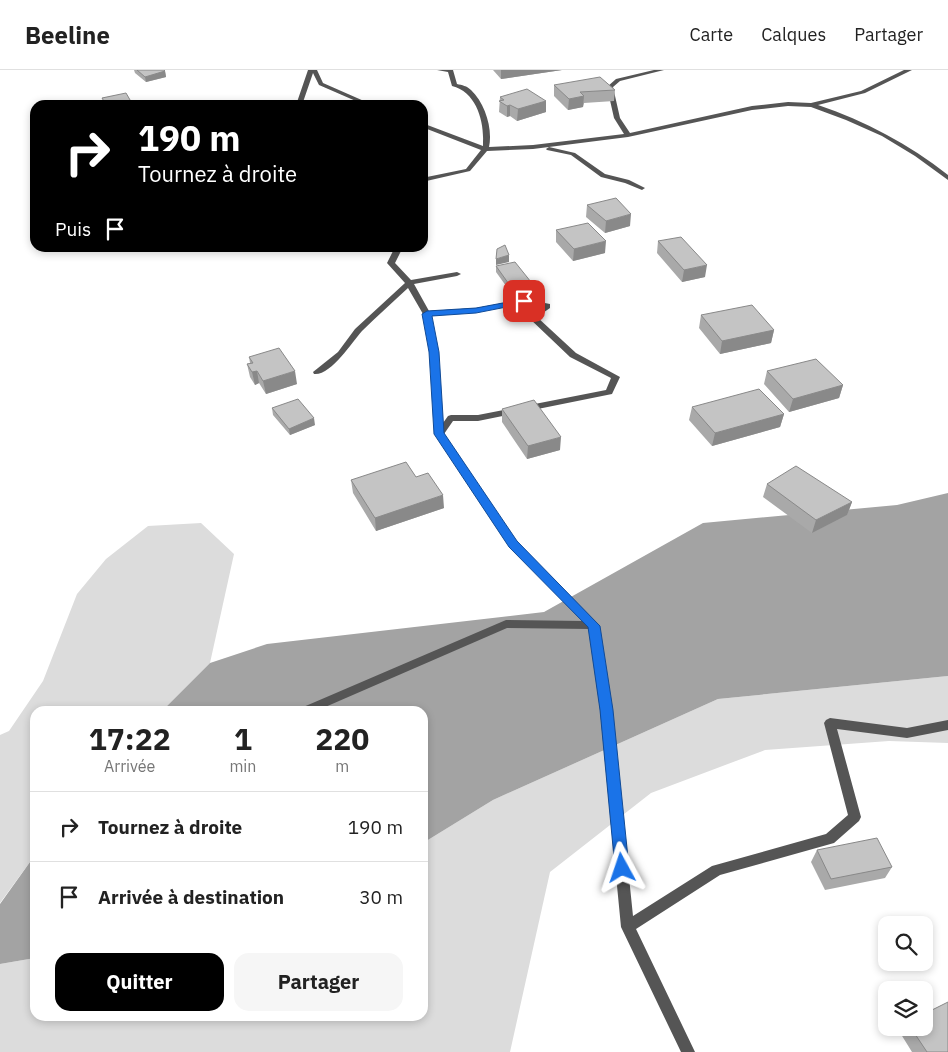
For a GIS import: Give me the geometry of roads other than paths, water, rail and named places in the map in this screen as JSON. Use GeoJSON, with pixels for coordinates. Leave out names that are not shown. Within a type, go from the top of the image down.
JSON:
{"type":"FeatureCollection","features":[{"type":"Feature","properties":{"kind":"street"},"geometry":{"type":"LineString","coordinates":[[301,100],[312,70]]}},
{"type":"Feature","properties":{"kind":"street"},"geometry":{"type":"LineString","coordinates":[[312,70],[321,84],[358,100]]}},
{"type":"Feature","properties":{"kind":"street"},"geometry":{"type":"LineString","coordinates":[[428,179],[468,170],[485,149],[489,140],[478,105],[468,90],[454,85],[450,70],[440,70]]}},
{"type":"Feature","properties":{"kind":"street"},"geometry":{"type":"LineString","coordinates":[[628,135],[617,118],[610,87],[618,80],[661,70]]}},
{"type":"Feature","properties":{"kind":"street"},"geometry":{"type":"LineString","coordinates":[[428,127],[485,149],[533,147],[628,135],[752,108],[811,105],[863,92],[909,70]]}},
{"type":"Feature","properties":{"kind":"street"},"geometry":{"type":"LineString","coordinates":[[811,105],[855,121],[925,159],[948,178]]}},
{"type":"Feature","properties":{"kind":"street"},"geometry":{"type":"LineString","coordinates":[[533,147],[573,154],[604,176],[626,180],[642,188]]}},
{"type":"Feature","properties":{"kind":"street"},"geometry":{"type":"LineString","coordinates":[[396,252],[391,263],[409,283],[427,314],[434,352],[439,434],[513,544],[594,626],[606,710],[628,927],[688,1052]]}},
{"type":"Feature","properties":{"kind":"street"},"geometry":{"type":"LineString","coordinates":[[317,372],[341,354],[358,331],[409,283],[457,274]]}},
{"type":"Feature","properties":{"kind":"street"},"geometry":{"type":"LineString","coordinates":[[427,314],[476,310],[524,301],[547,306],[532,317],[573,355],[616,377],[609,392],[478,418],[451,418],[439,434]]}},
{"type":"Feature","properties":{"kind":"street"},"geometry":{"type":"LineString","coordinates":[[317,706],[506,624],[594,626]]}},
{"type":"Feature","properties":{"kind":"street"},"geometry":{"type":"LineString","coordinates":[[628,927],[717,870],[830,839],[855,816],[830,722],[907,733],[948,725]]}}]}
